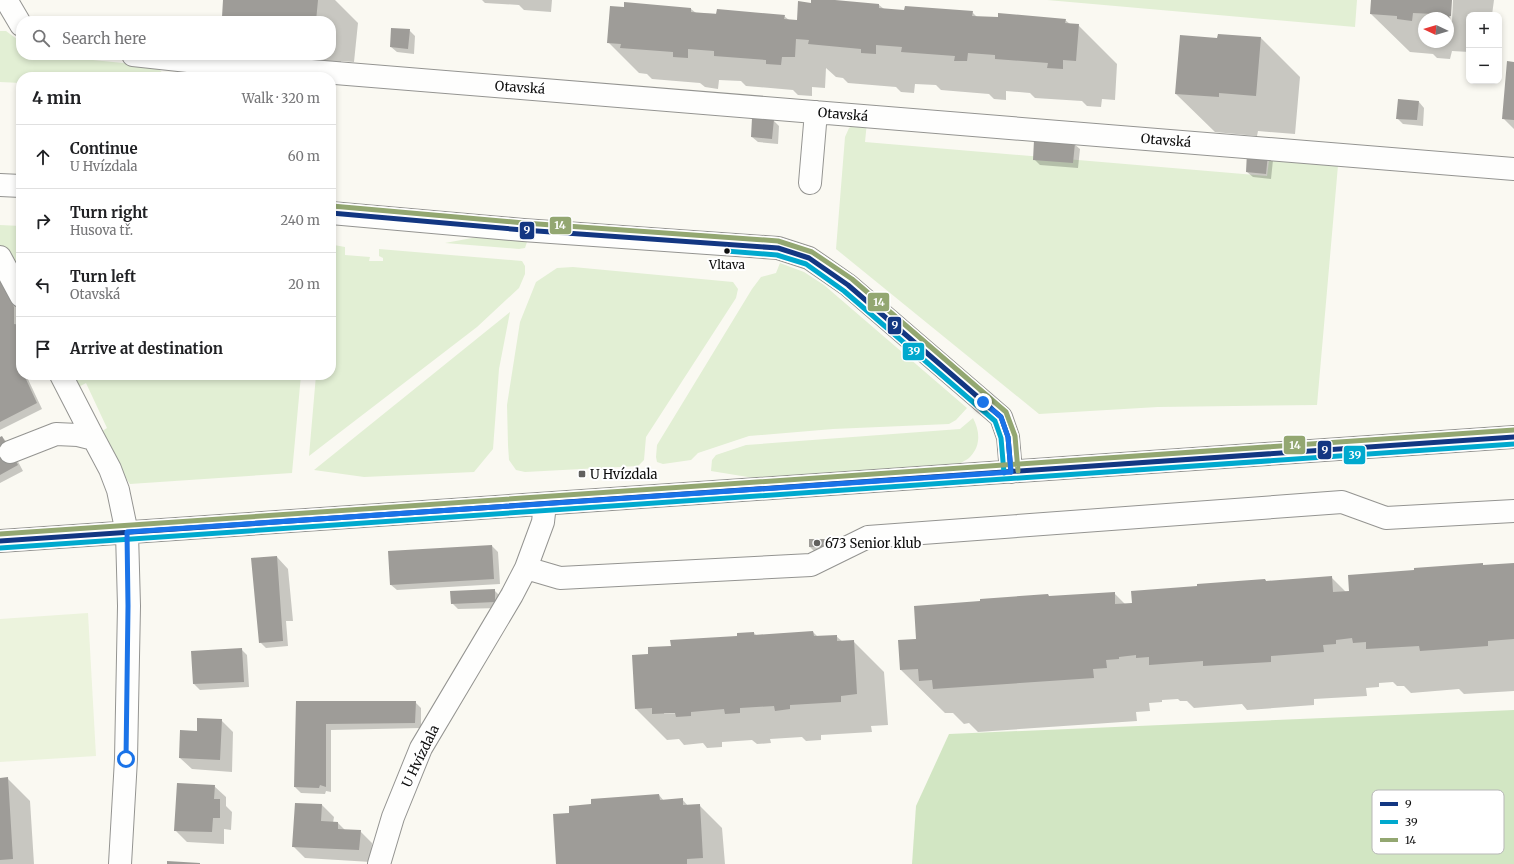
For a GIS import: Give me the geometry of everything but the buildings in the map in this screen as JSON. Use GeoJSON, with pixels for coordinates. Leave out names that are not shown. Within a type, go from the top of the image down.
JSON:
{"type":"FeatureCollection","features":[{"type":"Feature","properties":{"kind":"street"},"geometry":{"type":"LineString","coordinates":[[7,0],[16,17]]}},
{"type":"Feature","properties":{"kind":"street","name":"Otavská"},"geometry":{"type":"LineString","coordinates":[[152,60],[187,69],[274,72]]}},
{"type":"Feature","properties":{"kind":"street","name":"Otavská"},"geometry":{"type":"LineString","coordinates":[[336,77],[816,112],[1514,169]]}},
{"type":"Feature","properties":{"kind":"street"},"geometry":{"type":"LineString","coordinates":[[810,183],[816,112]]}},
{"type":"Feature","properties":{"kind":"street"},"geometry":{"type":"LineString","coordinates":[[0,185],[16,186]]}},
{"type":"Feature","properties":{"kind":"street"},"geometry":{"type":"LineString","coordinates":[[336,213],[523,230],[778,248],[809,258],[848,285],[1001,417],[1008,437],[1011,472]]}},
{"type":"Feature","properties":{"kind":"street"},"geometry":{"type":"LineString","coordinates":[[0,257],[16,287]]}},
{"type":"Feature","properties":{"kind":"street"},"geometry":{"type":"LineString","coordinates":[[64,380],[110,469],[118,490],[127,532],[128,606],[126,759],[120,864]]}},
{"type":"Feature","properties":{"kind":"street"},"geometry":{"type":"LineString","coordinates":[[10,452],[56,434],[78,435],[94,439]]}},
{"type":"Feature","properties":{"kind":"street"},"geometry":{"type":"LineString","coordinates":[[0,541],[1514,437]]}},
{"type":"Feature","properties":{"kind":"street"},"geometry":{"type":"LineString","coordinates":[[526,568],[560,578],[811,565],[868,537],[1342,502],[1386,518],[1514,511]]}},
{"type":"Feature","properties":{"kind":"street","name":"U Hvízdala"},"geometry":{"type":"LineString","coordinates":[[380,864],[393,817],[421,748],[512,595],[526,568],[543,522],[545,504]]}},
{"type":"Feature","properties":{"kind":"green space"},"geometry":{"type":"Polygon","coordinates":[[[1047,0],[1357,0],[1355,27],[1047,0]]]}},
{"type":"Feature","properties":{"kind":"green space"},"geometry":{"type":"Polygon","coordinates":[[[0,31],[6,31],[16,38],[16,60],[93,60],[153,66],[162,72],[16,72],[16,83],[0,82],[0,31]]]}},
{"type":"Feature","properties":{"kind":"green space"},"geometry":{"type":"Polygon","coordinates":[[[857,122],[867,122],[865,142],[1267,176],[1270,153],[1339,154],[1317,405],[1158,407],[1039,414],[836,249],[845,137],[849,128],[857,122]]]}},
{"type":"Feature","properties":{"kind":"green space"},"geometry":{"type":"Polygon","coordinates":[[[0,225],[16,226],[16,276],[0,246],[0,225]]]}},
{"type":"Feature","properties":{"kind":"green space"},"geometry":{"type":"Polygon","coordinates":[[[493,237],[528,239],[525,248],[519,249],[445,243],[472,238],[493,237]]]}},
{"type":"Feature","properties":{"kind":"green space"},"geometry":{"type":"Polygon","coordinates":[[[336,245],[345,247],[345,255],[370,257],[369,261],[383,261],[383,258],[379,256],[379,249],[522,261],[525,266],[525,274],[519,288],[477,327],[309,456],[316,380],[336,380],[336,245]]]}},
{"type":"Feature","properties":{"kind":"green space"},"geometry":{"type":"Polygon","coordinates":[[[780,263],[804,272],[824,285],[967,408],[956,420],[949,424],[833,429],[749,436],[698,453],[691,460],[663,464],[657,462],[657,445],[752,289],[761,277],[776,273],[780,263]]]}},
{"type":"Feature","properties":{"kind":"green space"},"geometry":{"type":"Polygon","coordinates":[[[573,267],[733,282],[738,289],[736,298],[646,437],[644,460],[638,466],[525,472],[516,470],[509,460],[507,405],[520,322],[536,282],[557,268],[573,267]]]}},
{"type":"Feature","properties":{"kind":"green space"},"geometry":{"type":"Polygon","coordinates":[[[510,312],[499,369],[493,449],[474,472],[364,477],[314,470],[510,312]]]}},
{"type":"Feature","properties":{"kind":"green space"},"geometry":{"type":"Polygon","coordinates":[[[70,380],[301,380],[292,473],[130,484],[96,435],[107,428],[86,383],[75,389],[70,380]]]}},
{"type":"Feature","properties":{"kind":"green space"},"geometry":{"type":"Polygon","coordinates":[[[973,418],[978,433],[978,443],[974,453],[955,466],[754,478],[711,471],[712,460],[716,455],[746,445],[960,429],[973,418]]]}},
{"type":"Feature","properties":{"kind":"green space"},"geometry":{"type":"Polygon","coordinates":[[[88,613],[96,756],[0,762],[0,619],[88,613]]]}},
{"type":"Feature","properties":{"kind":"green space"},"geometry":{"type":"Polygon","coordinates":[[[1514,710],[1514,864],[912,864],[916,806],[949,734],[1514,710]]]}},
{"type":"Feature","properties":{"kind":"transit line","name":"14"},"geometry":{"type":"LineString","coordinates":[[336,206],[524,223],[778,241],[812,252],[852,279],[1006,412],[1015,436],[1018,471]]}},
{"type":"Feature","properties":{"kind":"transit line","name":"9"},"geometry":{"type":"LineString","coordinates":[[336,213],[523,230],[778,248],[809,258],[848,285],[1001,417],[1008,437],[1011,472]]}},
{"type":"Feature","properties":{"kind":"transit line","name":"39"},"geometry":{"type":"LineString","coordinates":[[726,251],[777,255],[806,264],[844,291],[995,421],[1001,438],[1004,473]]}},
{"type":"Feature","properties":{"kind":"transit line","name":"14"},"geometry":{"type":"LineString","coordinates":[[0,534],[1514,430]]}},
{"type":"Feature","properties":{"kind":"transit line","name":"9"},"geometry":{"type":"LineString","coordinates":[[0,541],[1514,437]]}},
{"type":"Feature","properties":{"kind":"transit line","name":"39"},"geometry":{"type":"LineString","coordinates":[[0,548],[1514,444]]}},
{"type":"Feature","properties":{"kind":"place","name":"Vltava"},"geometry":{"type":"Point","coordinates":[727,251]}},
{"type":"Feature","properties":{"kind":"place","name":"U Hvízdala"},"geometry":{"type":"Point","coordinates":[582,474]}},
{"type":"Feature","properties":{"kind":"place","name":"673 Senior klub"},"geometry":{"type":"Point","coordinates":[817,543]}},
{"type":"Feature","properties":{"kind":"route"},"geometry":{"type":"LineString","coordinates":[[126,759],[128,606],[127,532],[1011,472],[1008,437],[1001,417],[983,402]]}}]}
